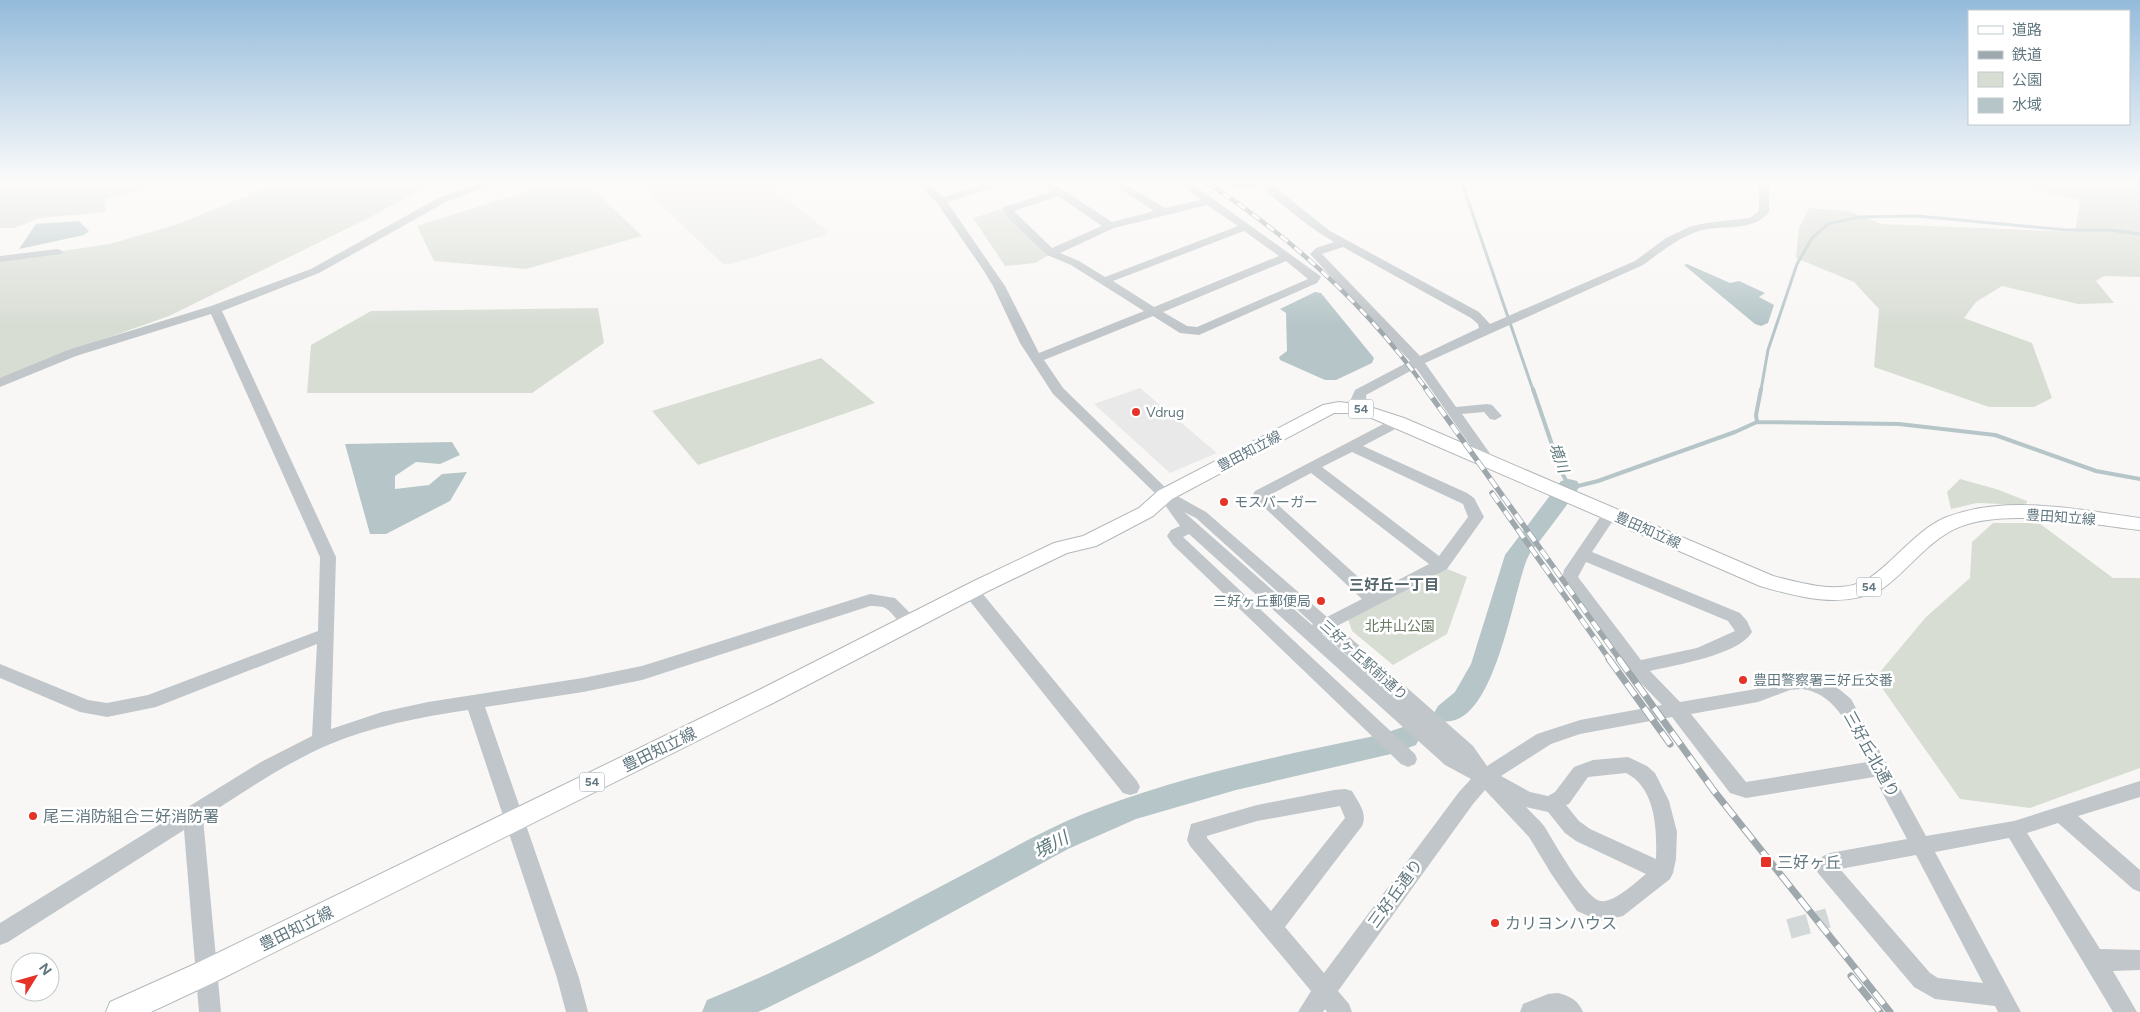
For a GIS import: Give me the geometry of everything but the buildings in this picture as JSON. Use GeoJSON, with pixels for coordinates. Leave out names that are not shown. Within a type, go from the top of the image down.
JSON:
{"type":"FeatureCollection","features":[{"type":"Feature","properties":{"kind":"main road","name":"豊田知立線"},"geometry":{"type":"LineString","coordinates":[[120,1012],[207,972],[515,821],[971,591],[1061,548],[1090,541],[1146,512],[1165,495],[1329,409],[1349,406],[1360,408],[1398,422],[1767,581],[1806,591],[1846,592],[1873,585],[1929,536],[1949,524],[1966,518],[2010,513],[2140,524]]}},
{"type":"Feature","properties":{"kind":"street"},"geometry":{"type":"LineString","coordinates":[[0,383],[72,353],[215,309],[316,271],[388,230]]}},
{"type":"Feature","properties":{"kind":"street"},"geometry":{"type":"LineString","coordinates":[[963,230],[999,286],[1026,343],[1058,391],[1165,495],[1180,517],[1318,629],[1452,760],[1485,777],[1526,799],[1535,803],[1552,803],[1562,798],[1582,772],[1593,768],[1628,765],[1640,771],[1648,779],[1659,801],[1667,832],[1666,859],[1663,872],[1616,909],[1600,911],[1584,904],[1559,869],[1536,831],[1485,777]]}},
{"type":"Feature","properties":{"kind":"street"},"geometry":{"type":"LineString","coordinates":[[1027,230],[1051,253],[1075,263],[1151,312],[1184,330],[1198,330],[1313,281],[1314,277],[1250,230]]}},
{"type":"Feature","properties":{"kind":"street"},"geometry":{"type":"LineString","coordinates":[[1051,253],[1101,230]]}},
{"type":"Feature","properties":{"kind":"street"},"geometry":{"type":"LineString","coordinates":[[1104,281],[1238,230]]}},
{"type":"Feature","properties":{"kind":"street"},"geometry":{"type":"LineString","coordinates":[[1322,230],[1475,315],[1484,323],[1486,330]]}},
{"type":"Feature","properties":{"kind":"street"},"geometry":{"type":"LineString","coordinates":[[1360,408],[1358,399],[1360,393],[1418,362],[1486,330],[1502,325],[1639,263],[1670,240],[1690,230]]}},
{"type":"Feature","properties":{"kind":"street"},"geometry":{"type":"LineString","coordinates":[[1343,243],[1320,250],[1316,254],[1418,362],[1488,462]]}},
{"type":"Feature","properties":{"kind":"street"},"geometry":{"type":"LineString","coordinates":[[0,259],[57,252]]}},
{"type":"Feature","properties":{"kind":"street"},"geometry":{"type":"LineString","coordinates":[[1036,359],[1287,257]]}},
{"type":"Feature","properties":{"kind":"street"},"geometry":{"type":"LineString","coordinates":[[215,309],[328,557],[321,740]]}},
{"type":"Feature","properties":{"kind":"street"},"geometry":{"type":"LineString","coordinates":[[1452,411],[1487,408],[1495,416]]}},
{"type":"Feature","properties":{"kind":"street"},"geometry":{"type":"LineString","coordinates":[[1373,600],[1260,494],[1398,422]]}},
{"type":"Feature","properties":{"kind":"street"},"geometry":{"type":"LineString","coordinates":[[1318,629],[1441,565],[1476,517],[1469,501],[1351,446]]}},
{"type":"Feature","properties":{"kind":"street"},"geometry":{"type":"LineString","coordinates":[[1312,467],[1441,565]]}},
{"type":"Feature","properties":{"kind":"street","name":"三好ヶ丘駅前通り"},"geometry":{"type":"LineString","coordinates":[[1165,495],[1201,515],[1318,629]]}},
{"type":"Feature","properties":{"kind":"street"},"geometry":{"type":"LineString","coordinates":[[1610,513],[1570,574],[1570,578],[1636,667],[1677,710],[1736,787],[1746,790],[1880,768]]}},
{"type":"Feature","properties":{"kind":"street"},"geometry":{"type":"LineString","coordinates":[[1192,526],[1176,534],[1175,538],[1408,759]]}},
{"type":"Feature","properties":{"kind":"street"},"geometry":{"type":"LineString","coordinates":[[1584,555],[1734,617],[1744,632],[1740,636],[1700,654],[1636,667]]}},
{"type":"Feature","properties":{"kind":"street"},"geometry":{"type":"LineString","coordinates":[[971,591],[1130,787]]}},
{"type":"Feature","properties":{"kind":"street"},"geometry":{"type":"LineString","coordinates":[[0,935],[268,768],[321,740],[382,719],[420,710],[583,685],[642,673],[870,600],[889,602],[910,623]]}},
{"type":"Feature","properties":{"kind":"street"},"geometry":{"type":"LineString","coordinates":[[0,671],[86,707],[107,710],[150,702],[326,634]]}},
{"type":"Feature","properties":{"kind":"street","name":"三好丘北通り"},"geometry":{"type":"LineString","coordinates":[[1485,777],[1544,739],[1580,727],[1758,696],[1788,683],[1817,684],[1828,689],[1845,704],[1922,845],[2005,1004]]}},
{"type":"Feature","properties":{"kind":"street"},"geometry":{"type":"LineString","coordinates":[[474,702],[568,978],[577,1012]]}},
{"type":"Feature","properties":{"kind":"street","name":"三好丘通り"},"geometry":{"type":"LineString","coordinates":[[1309,1012],[1441,830],[1485,777]]}},
{"type":"Feature","properties":{"kind":"street"},"geometry":{"type":"LineString","coordinates":[[2005,1004],[1935,988],[1922,980],[1825,867],[1830,862],[2014,829],[2140,789]]}},
{"type":"Feature","properties":{"kind":"street"},"geometry":{"type":"LineString","coordinates":[[1271,928],[1355,820],[1354,813],[1345,798],[1334,798],[1257,813],[1198,830],[1198,840],[1271,928],[1325,991],[1341,1012]]}},
{"type":"Feature","properties":{"kind":"street"},"geometry":{"type":"LineString","coordinates":[[1552,803],[1572,827],[1583,836],[1663,872]]}},
{"type":"Feature","properties":{"kind":"street"},"geometry":{"type":"LineString","coordinates":[[193,813],[210,1012]]}},
{"type":"Feature","properties":{"kind":"street"},"geometry":{"type":"LineString","coordinates":[[2062,814],[2140,883]]}},
{"type":"Feature","properties":{"kind":"street"},"geometry":{"type":"LineString","coordinates":[[2014,829],[2126,1012]]}},
{"type":"Feature","properties":{"kind":"street"},"geometry":{"type":"LineString","coordinates":[[2094,959],[2122,962],[2140,960]]}},
{"type":"Feature","properties":{"kind":"street"},"geometry":{"type":"LineString","coordinates":[[1531,1012],[1551,1003],[1561,1004],[1572,1012]]}},
{"type":"Feature","properties":{"kind":"shaded area"},"geometry":{"type":"Polygon","coordinates":[[[688,230],[828,231],[826,235],[731,264],[723,264],[688,230]]]}},
{"type":"Feature","properties":{"kind":"shaded area"},"geometry":{"type":"Polygon","coordinates":[[[1140,388],[1217,453],[1170,473],[1094,404],[1140,388]]]}},
{"type":"Feature","properties":{"kind":"green space"},"geometry":{"type":"Polygon","coordinates":[[[157,230],[344,230],[169,316],[76,349],[0,382],[0,260],[110,244],[157,230]]]}},
{"type":"Feature","properties":{"kind":"green space"},"geometry":{"type":"Polygon","coordinates":[[[419,230],[636,230],[642,236],[526,269],[434,261],[419,230]]]}},
{"type":"Feature","properties":{"kind":"green space"},"geometry":{"type":"Polygon","coordinates":[[[981,230],[1029,230],[1053,253],[1035,263],[1005,266],[981,230]]]}},
{"type":"Feature","properties":{"kind":"green space"},"geometry":{"type":"Polygon","coordinates":[[[1799,230],[2075,232],[2075,230],[2140,230],[2140,277],[2104,276],[2096,281],[2114,303],[2078,304],[2002,286],[1976,302],[1964,318],[2032,343],[2052,398],[2034,407],[1989,407],[1874,367],[1879,309],[1854,282],[1796,258],[1799,230]]]}},
{"type":"Feature","properties":{"kind":"green space"},"geometry":{"type":"Polygon","coordinates":[[[598,308],[604,343],[532,393],[307,393],[311,345],[371,311],[598,308]]]}},
{"type":"Feature","properties":{"kind":"green space"},"geometry":{"type":"Polygon","coordinates":[[[821,358],[875,403],[698,465],[652,411],[821,358]]]}},
{"type":"Feature","properties":{"kind":"green space"},"geometry":{"type":"Polygon","coordinates":[[[1960,479],[1996,489],[2027,501],[2026,505],[1977,503],[1951,509],[1947,492],[1960,479]]]}},
{"type":"Feature","properties":{"kind":"green space"},"geometry":{"type":"Polygon","coordinates":[[[1993,523],[2039,523],[2113,578],[2140,578],[2140,768],[2030,808],[1960,799],[1875,678],[1926,617],[1970,578],[1972,542],[1993,523]]]}},
{"type":"Feature","properties":{"kind":"green space","name":"北井山公園"},"geometry":{"type":"Polygon","coordinates":[[[1445,568],[1467,577],[1447,634],[1393,665],[1352,631],[1348,619],[1445,568]]]}},
{"type":"Feature","properties":{"kind":"water"},"geometry":{"type":"Polygon","coordinates":[[[32,230],[89,231],[84,235],[19,249],[32,230]]]}},
{"type":"Feature","properties":{"kind":"water"},"geometry":{"type":"Polygon","coordinates":[[[1687,264],[1730,283],[1739,281],[1765,293],[1759,297],[1774,305],[1768,323],[1761,326],[1755,324],[1684,265],[1687,264]]]}},
{"type":"Feature","properties":{"kind":"water"},"geometry":{"type":"Polygon","coordinates":[[[1315,292],[1321,293],[1374,358],[1372,363],[1336,380],[1325,380],[1280,360],[1279,357],[1287,351],[1286,313],[1280,309],[1315,292]]]}},
{"type":"Feature","properties":{"kind":"water"},"geometry":{"type":"Polygon","coordinates":[[[452,442],[460,455],[440,464],[416,462],[395,476],[395,489],[429,485],[442,474],[467,472],[450,501],[386,534],[370,534],[345,444],[452,442]]]}},
{"type":"Feature","properties":{"kind":"waterway","name":"境川"},"geometry":{"type":"LineString","coordinates":[[1478,230],[1533,390]]}},
{"type":"Feature","properties":{"kind":"waterway"},"geometry":{"type":"LineString","coordinates":[[1761,390],[1768,350],[1797,264],[1812,238],[1821,230]]}},
{"type":"Feature","properties":{"kind":"waterway"},"geometry":{"type":"LineString","coordinates":[[2112,230],[2140,234]]}},
{"type":"Feature","properties":{"kind":"waterway"},"geometry":{"type":"LineString","coordinates":[[1533,389],[1561,471],[1569,486],[1578,486],[1598,481],[1735,432],[1757,422]]}},
{"type":"Feature","properties":{"kind":"waterway"},"geometry":{"type":"LineString","coordinates":[[1757,422],[1756,415],[1761,389]]}},
{"type":"Feature","properties":{"kind":"waterway"},"geometry":{"type":"LineString","coordinates":[[1757,422],[1899,424],[1995,435],[2096,471],[2140,479]]}},
{"type":"Feature","properties":{"kind":"waterway","name":"境川"},"geometry":{"type":"LineString","coordinates":[[1448,713],[1464,699],[1475,683],[1484,664],[1517,555],[1569,486]]}},
{"type":"Feature","properties":{"kind":"waterway","name":"境川"},"geometry":{"type":"LineString","coordinates":[[719,1012],[791,981],[1093,823],[1199,787],[1381,746],[1406,737]]}},
{"type":"Feature","properties":{"kind":"tunnel"},"geometry":{"type":"LineString","coordinates":[[1789,929],[1828,918]]}},
{"type":"Feature","properties":{"kind":"railway"},"geometry":{"type":"LineString","coordinates":[[1274,230],[1327,276],[1354,303],[1380,331],[1427,390]]}},
{"type":"Feature","properties":{"kind":"railway"},"geometry":{"type":"LineString","coordinates":[[1426,389],[1620,660]]}},
{"type":"Feature","properties":{"kind":"railway"},"geometry":{"type":"LineString","coordinates":[[1492,493],[1610,660]]}},
{"type":"Feature","properties":{"kind":"railway"},"geometry":{"type":"LineString","coordinates":[[1609,659],[1670,744]]}},
{"type":"Feature","properties":{"kind":"railway"},"geometry":{"type":"LineString","coordinates":[[1619,659],[1714,791],[1890,1012]]}},
{"type":"Feature","properties":{"kind":"railway"},"geometry":{"type":"LineString","coordinates":[[1851,976],[1880,1012]]}},
{"type":"Feature","properties":{"kind":"place","name":"Vdrug"},"geometry":{"type":"Point","coordinates":[1136,412]}},
{"type":"Feature","properties":{"kind":"place","name":"モスバーガー"},"geometry":{"type":"Point","coordinates":[1224,502]}},
{"type":"Feature","properties":{"kind":"place","name":"三好ヶ丘郵便局"},"geometry":{"type":"Point","coordinates":[1321,601]}},
{"type":"Feature","properties":{"kind":"place","name":"豊田警察署三好丘交番"},"geometry":{"type":"Point","coordinates":[1743,680]}},
{"type":"Feature","properties":{"kind":"place","name":"尾三消防組合三好消防署"},"geometry":{"type":"Point","coordinates":[33,816]}},
{"type":"Feature","properties":{"kind":"place","name":"三好ヶ丘"},"geometry":{"type":"Point","coordinates":[1766,862]}},
{"type":"Feature","properties":{"kind":"place","name":"カリヨンハウス"},"geometry":{"type":"Point","coordinates":[1495,923]}},
{"type":"Feature","properties":{"kind":"district","name":"三好丘一丁目"},"geometry":{"type":"Point","coordinates":[1394,585]}}]}
